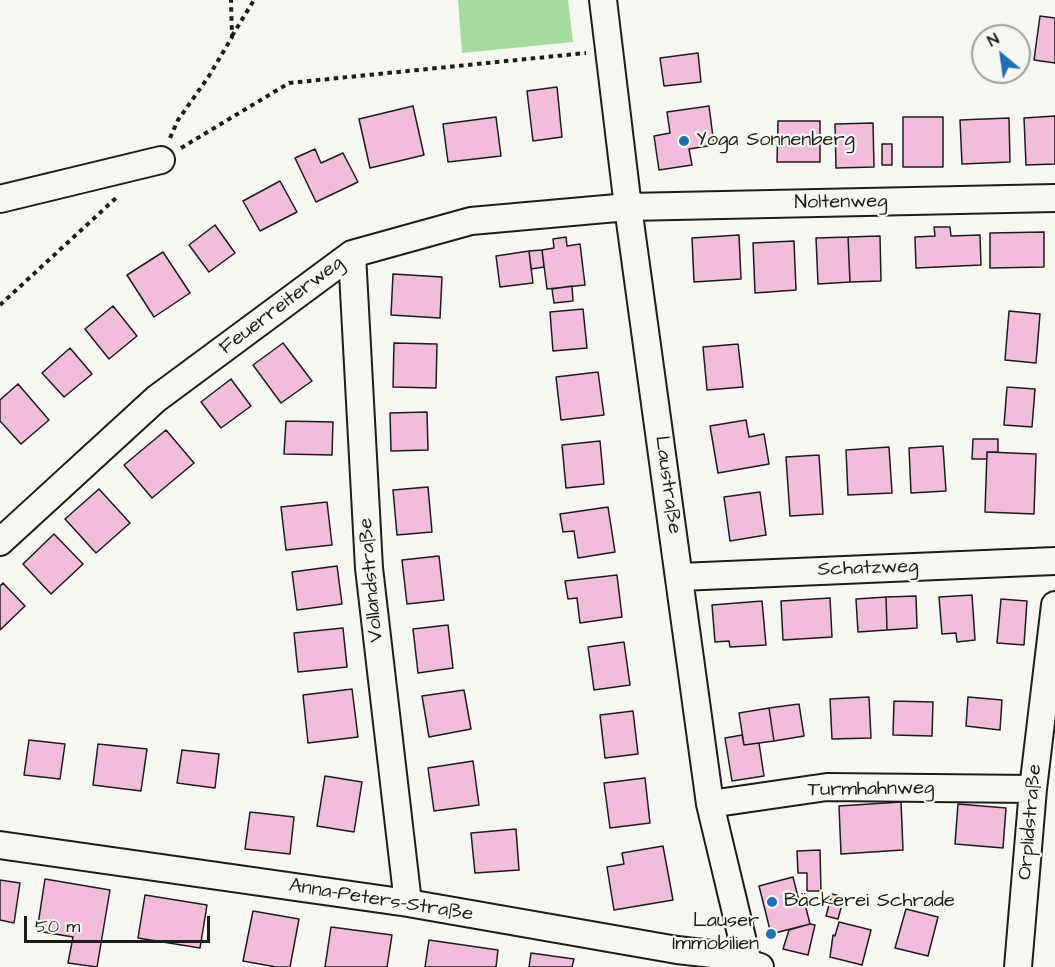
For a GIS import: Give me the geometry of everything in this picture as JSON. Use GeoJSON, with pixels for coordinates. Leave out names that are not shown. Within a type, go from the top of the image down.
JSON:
{"type":"FeatureCollection","features":[{"type":"Feature","properties":{"kind":"street","name":"Laustraße"},"geometry":{"type":"LineString","coordinates":[[603,0],[628,207],[710,804],[752,966]]}},
{"type":"Feature","properties":{"kind":"street"},"geometry":{"type":"LineString","coordinates":[[0,199],[160,160]]}},
{"type":"Feature","properties":{"kind":"street","name":"Noltenweg"},"geometry":{"type":"LineString","coordinates":[[628,207],[1055,198]]}},
{"type":"Feature","properties":{"kind":"street","name":"Feuerreiterweg"},"geometry":{"type":"LineString","coordinates":[[0,542],[156,399],[351,254],[471,220],[628,207]]}},
{"type":"Feature","properties":{"kind":"street","name":"Vollandstraße"},"geometry":{"type":"LineString","coordinates":[[351,254],[369,568],[408,903]]}},
{"type":"Feature","properties":{"kind":"street","name":"Schatzweg"},"geometry":{"type":"LineString","coordinates":[[680,577],[1055,561]]}},
{"type":"Feature","properties":{"kind":"street","name":"Orplidstraße"},"geometry":{"type":"LineString","coordinates":[[1018,967],[1033,789],[1055,605]]}},
{"type":"Feature","properties":{"kind":"street","name":"Turmhahnweg"},"geometry":{"type":"LineString","coordinates":[[710,804],[827,787],[1033,789]]}},
{"type":"Feature","properties":{"kind":"street","name":"Anna-Peters-Straße"},"geometry":{"type":"LineString","coordinates":[[0,845],[408,903],[677,950],[721,955],[752,966]]}},
{"type":"Feature","properties":{"kind":"path"},"geometry":{"type":"LineString","coordinates":[[231,0],[232,37]]}},
{"type":"Feature","properties":{"kind":"path"},"geometry":{"type":"LineString","coordinates":[[160,160],[178,120],[209,76],[254,0]]}},
{"type":"Feature","properties":{"kind":"path"},"geometry":{"type":"LineString","coordinates":[[160,160],[289,83],[610,51]]}},
{"type":"Feature","properties":{"kind":"path"},"geometry":{"type":"LineString","coordinates":[[0,305],[118,197]]}},
{"type":"Feature","properties":{"kind":"green space"},"geometry":{"type":"Polygon","coordinates":[[[458,0],[568,0],[573,42],[462,53],[458,0]]]}},
{"type":"Feature","properties":{"kind":"building"},"geometry":{"type":"Polygon","coordinates":[[[1040,16],[1055,18],[1055,63],[1034,60],[1040,16]]]}},
{"type":"Feature","properties":{"kind":"building"},"geometry":{"type":"Polygon","coordinates":[[[698,53],[701,82],[664,86],[660,58],[698,53]]]}},
{"type":"Feature","properties":{"kind":"building"},"geometry":{"type":"Polygon","coordinates":[[[557,87],[562,137],[533,141],[527,91],[557,87]]]}},
{"type":"Feature","properties":{"kind":"building"},"geometry":{"type":"Polygon","coordinates":[[[413,106],[424,155],[370,168],[359,119],[413,106]]]}},
{"type":"Feature","properties":{"kind":"building","name":"Yoga Sonnenberg"},"geometry":{"type":"Polygon","coordinates":[[[709,106],[714,145],[689,149],[692,165],[659,170],[654,136],[670,133],[667,112],[709,106]]]}},
{"type":"Feature","properties":{"kind":"building"},"geometry":{"type":"Polygon","coordinates":[[[1055,116],[1055,164],[1026,165],[1024,118],[1055,116]]]}},
{"type":"Feature","properties":{"kind":"building"},"geometry":{"type":"Polygon","coordinates":[[[496,117],[501,156],[448,162],[443,124],[496,117]]]}},
{"type":"Feature","properties":{"kind":"building"},"geometry":{"type":"Polygon","coordinates":[[[903,117],[943,117],[943,167],[903,167],[903,117]]]}},
{"type":"Feature","properties":{"kind":"building"},"geometry":{"type":"Polygon","coordinates":[[[1009,118],[1010,162],[962,164],[960,120],[1009,118]]]}},
{"type":"Feature","properties":{"kind":"building"},"geometry":{"type":"Polygon","coordinates":[[[778,121],[820,121],[820,162],[777,162],[778,121]]]}},
{"type":"Feature","properties":{"kind":"building"},"geometry":{"type":"Polygon","coordinates":[[[873,123],[874,167],[836,168],[835,124],[873,123]]]}},
{"type":"Feature","properties":{"kind":"building"},"geometry":{"type":"Polygon","coordinates":[[[882,144],[892,144],[892,165],[882,165],[882,144]]]}},
{"type":"Feature","properties":{"kind":"building"},"geometry":{"type":"Polygon","coordinates":[[[315,149],[321,163],[343,153],[358,182],[316,202],[295,158],[315,149]]]}},
{"type":"Feature","properties":{"kind":"building"},"geometry":{"type":"Polygon","coordinates":[[[280,181],[297,212],[260,231],[243,201],[280,181]]]}},
{"type":"Feature","properties":{"kind":"building"},"geometry":{"type":"Polygon","coordinates":[[[215,225],[235,253],[209,272],[189,245],[215,225]]]}},
{"type":"Feature","properties":{"kind":"building"},"geometry":{"type":"Polygon","coordinates":[[[934,227],[950,227],[951,236],[980,235],[981,265],[916,268],[915,237],[935,236],[934,227]]]}},
{"type":"Feature","properties":{"kind":"building"},"geometry":{"type":"Polygon","coordinates":[[[1044,232],[1044,267],[990,268],[990,233],[1044,232]]]}},
{"type":"Feature","properties":{"kind":"building"},"geometry":{"type":"Polygon","coordinates":[[[739,235],[741,279],[694,282],[692,238],[739,235]]]}},
{"type":"Feature","properties":{"kind":"building"},"geometry":{"type":"Polygon","coordinates":[[[880,236],[881,281],[850,282],[848,237],[880,236]]]}},
{"type":"Feature","properties":{"kind":"building"},"geometry":{"type":"Polygon","coordinates":[[[566,237],[567,246],[580,244],[585,285],[547,289],[542,250],[554,248],[553,239],[566,237]]]}},
{"type":"Feature","properties":{"kind":"building"},"geometry":{"type":"Polygon","coordinates":[[[848,237],[850,282],[818,284],[816,238],[848,237]]]}},
{"type":"Feature","properties":{"kind":"building"},"geometry":{"type":"Polygon","coordinates":[[[794,241],[796,290],[755,293],[753,243],[794,241]]]}},
{"type":"Feature","properties":{"kind":"building"},"geometry":{"type":"Polygon","coordinates":[[[542,250],[544,267],[531,269],[529,251],[542,250]]]}},
{"type":"Feature","properties":{"kind":"building"},"geometry":{"type":"Polygon","coordinates":[[[529,251],[533,283],[500,287],[496,256],[529,251]]]}},
{"type":"Feature","properties":{"kind":"building"},"geometry":{"type":"Polygon","coordinates":[[[163,252],[190,293],[154,317],[127,275],[163,252]]]}},
{"type":"Feature","properties":{"kind":"building"},"geometry":{"type":"Polygon","coordinates":[[[393,274],[442,277],[440,318],[391,315],[393,274]]]}},
{"type":"Feature","properties":{"kind":"building"},"geometry":{"type":"Polygon","coordinates":[[[572,286],[573,301],[554,303],[552,289],[572,286]]]}},
{"type":"Feature","properties":{"kind":"building"},"geometry":{"type":"Polygon","coordinates":[[[113,306],[137,336],[109,359],[85,329],[113,306]]]}},
{"type":"Feature","properties":{"kind":"building"},"geometry":{"type":"Polygon","coordinates":[[[583,309],[587,348],[553,351],[550,312],[583,309]]]}},
{"type":"Feature","properties":{"kind":"building"},"geometry":{"type":"Polygon","coordinates":[[[1009,311],[1040,314],[1036,363],[1005,360],[1009,311]]]}},
{"type":"Feature","properties":{"kind":"building"},"geometry":{"type":"Polygon","coordinates":[[[283,343],[312,381],[281,403],[253,365],[283,343]]]}},
{"type":"Feature","properties":{"kind":"building"},"geometry":{"type":"Polygon","coordinates":[[[394,343],[437,344],[436,388],[393,387],[394,343]]]}},
{"type":"Feature","properties":{"kind":"building"},"geometry":{"type":"Polygon","coordinates":[[[738,344],[743,387],[707,390],[703,347],[738,344]]]}},
{"type":"Feature","properties":{"kind":"building"},"geometry":{"type":"Polygon","coordinates":[[[70,348],[92,374],[64,397],[42,373],[70,348]]]}},
{"type":"Feature","properties":{"kind":"building"},"geometry":{"type":"Polygon","coordinates":[[[598,372],[604,415],[561,420],[556,377],[598,372]]]}},
{"type":"Feature","properties":{"kind":"building"},"geometry":{"type":"Polygon","coordinates":[[[231,379],[251,406],[221,428],[201,402],[231,379]]]}},
{"type":"Feature","properties":{"kind":"building"},"geometry":{"type":"Polygon","coordinates":[[[18,384],[49,420],[21,444],[0,421],[0,400],[18,384]]]}},
{"type":"Feature","properties":{"kind":"building"},"geometry":{"type":"Polygon","coordinates":[[[1007,387],[1035,389],[1032,427],[1004,425],[1007,387]]]}},
{"type":"Feature","properties":{"kind":"building"},"geometry":{"type":"Polygon","coordinates":[[[427,412],[428,450],[391,451],[390,413],[427,412]]]}},
{"type":"Feature","properties":{"kind":"building"},"geometry":{"type":"Polygon","coordinates":[[[746,420],[749,437],[764,434],[769,464],[718,473],[710,426],[746,420]]]}},
{"type":"Feature","properties":{"kind":"building"},"geometry":{"type":"Polygon","coordinates":[[[286,421],[333,422],[332,455],[284,454],[286,421]]]}},
{"type":"Feature","properties":{"kind":"building"},"geometry":{"type":"Polygon","coordinates":[[[166,430],[194,463],[152,498],[124,465],[166,430]]]}},
{"type":"Feature","properties":{"kind":"building"},"geometry":{"type":"Polygon","coordinates":[[[973,439],[998,439],[998,452],[987,452],[987,459],[972,459],[973,439]]]}},
{"type":"Feature","properties":{"kind":"building"},"geometry":{"type":"Polygon","coordinates":[[[600,441],[604,484],[566,488],[562,445],[600,441]]]}},
{"type":"Feature","properties":{"kind":"building"},"geometry":{"type":"Polygon","coordinates":[[[943,446],[946,491],[911,493],[909,448],[943,446]]]}},
{"type":"Feature","properties":{"kind":"building"},"geometry":{"type":"Polygon","coordinates":[[[889,447],[892,493],[848,495],[846,450],[889,447]]]}},
{"type":"Feature","properties":{"kind":"building"},"geometry":{"type":"Polygon","coordinates":[[[987,452],[1036,454],[1034,514],[985,512],[987,452]]]}},
{"type":"Feature","properties":{"kind":"building"},"geometry":{"type":"Polygon","coordinates":[[[819,455],[823,514],[790,516],[786,457],[819,455]]]}},
{"type":"Feature","properties":{"kind":"building"},"geometry":{"type":"Polygon","coordinates":[[[428,487],[432,532],[397,535],[393,490],[428,487]]]}},
{"type":"Feature","properties":{"kind":"building"},"geometry":{"type":"Polygon","coordinates":[[[99,489],[130,523],[96,553],[65,519],[99,489]]]}},
{"type":"Feature","properties":{"kind":"building"},"geometry":{"type":"Polygon","coordinates":[[[760,492],[766,535],[730,541],[724,497],[760,492]]]}},
{"type":"Feature","properties":{"kind":"building"},"geometry":{"type":"Polygon","coordinates":[[[327,502],[332,545],[286,550],[281,507],[327,502]]]}},
{"type":"Feature","properties":{"kind":"building"},"geometry":{"type":"Polygon","coordinates":[[[608,507],[615,552],[578,558],[574,531],[563,532],[560,514],[608,507]]]}},
{"type":"Feature","properties":{"kind":"building"},"geometry":{"type":"Polygon","coordinates":[[[54,534],[83,564],[51,594],[23,564],[54,534]]]}},
{"type":"Feature","properties":{"kind":"building"},"geometry":{"type":"Polygon","coordinates":[[[439,556],[444,600],[407,604],[402,560],[439,556]]]}},
{"type":"Feature","properties":{"kind":"building"},"geometry":{"type":"Polygon","coordinates":[[[337,566],[342,604],[297,610],[292,572],[337,566]]]}},
{"type":"Feature","properties":{"kind":"building"},"geometry":{"type":"Polygon","coordinates":[[[617,575],[622,617],[580,623],[577,598],[568,599],[565,581],[617,575]]]}},
{"type":"Feature","properties":{"kind":"building"},"geometry":{"type":"Polygon","coordinates":[[[3,583],[25,606],[0,630],[0,586],[3,583]]]}},
{"type":"Feature","properties":{"kind":"building"},"geometry":{"type":"Polygon","coordinates":[[[972,595],[975,640],[957,642],[956,633],[942,634],[939,597],[972,595]]]}},
{"type":"Feature","properties":{"kind":"building"},"geometry":{"type":"Polygon","coordinates":[[[916,596],[917,628],[887,630],[886,597],[916,596]]]}},
{"type":"Feature","properties":{"kind":"building"},"geometry":{"type":"Polygon","coordinates":[[[886,597],[887,630],[858,632],[856,599],[886,597]]]}},
{"type":"Feature","properties":{"kind":"building"},"geometry":{"type":"Polygon","coordinates":[[[830,598],[832,637],[783,640],[781,601],[830,598]]]}},
{"type":"Feature","properties":{"kind":"building"},"geometry":{"type":"Polygon","coordinates":[[[1001,599],[1027,601],[1024,645],[997,643],[1001,599]]]}},
{"type":"Feature","properties":{"kind":"building"},"geometry":{"type":"Polygon","coordinates":[[[762,601],[766,645],[730,647],[729,641],[715,642],[712,605],[762,601]]]}},
{"type":"Feature","properties":{"kind":"building"},"geometry":{"type":"Polygon","coordinates":[[[448,625],[453,668],[418,673],[413,629],[448,625]]]}},
{"type":"Feature","properties":{"kind":"building"},"geometry":{"type":"Polygon","coordinates":[[[343,628],[347,667],[298,672],[294,633],[343,628]]]}},
{"type":"Feature","properties":{"kind":"building"},"geometry":{"type":"Polygon","coordinates":[[[624,642],[630,685],[594,690],[588,647],[624,642]]]}},
{"type":"Feature","properties":{"kind":"building"},"geometry":{"type":"Polygon","coordinates":[[[352,689],[358,737],[308,743],[303,695],[352,689]]]}},
{"type":"Feature","properties":{"kind":"building"},"geometry":{"type":"Polygon","coordinates":[[[464,690],[471,729],[429,737],[422,696],[464,690]]]}},
{"type":"Feature","properties":{"kind":"building"},"geometry":{"type":"Polygon","coordinates":[[[869,697],[871,738],[832,739],[830,699],[869,697]]]}},
{"type":"Feature","properties":{"kind":"building"},"geometry":{"type":"Polygon","coordinates":[[[968,697],[1002,700],[1000,730],[966,726],[968,697]]]}},
{"type":"Feature","properties":{"kind":"building"},"geometry":{"type":"Polygon","coordinates":[[[894,701],[933,702],[932,736],[893,735],[894,701]]]}},
{"type":"Feature","properties":{"kind":"building"},"geometry":{"type":"Polygon","coordinates":[[[799,704],[804,736],[774,741],[769,708],[799,704]]]}},
{"type":"Feature","properties":{"kind":"building"},"geometry":{"type":"Polygon","coordinates":[[[769,708],[774,741],[744,745],[739,713],[769,708]]]}},
{"type":"Feature","properties":{"kind":"building"},"geometry":{"type":"Polygon","coordinates":[[[633,711],[638,754],[605,758],[600,715],[633,711]]]}},
{"type":"Feature","properties":{"kind":"building"},"geometry":{"type":"Polygon","coordinates":[[[742,735],[744,745],[759,743],[764,776],[732,781],[725,738],[742,735]]]}},
{"type":"Feature","properties":{"kind":"building"},"geometry":{"type":"Polygon","coordinates":[[[29,740],[65,744],[60,779],[24,775],[29,740]]]}},
{"type":"Feature","properties":{"kind":"building"},"geometry":{"type":"Polygon","coordinates":[[[98,744],[147,749],[141,791],[93,785],[98,744]]]}},
{"type":"Feature","properties":{"kind":"building"},"geometry":{"type":"Polygon","coordinates":[[[182,750],[219,754],[215,788],[177,783],[182,750]]]}},
{"type":"Feature","properties":{"kind":"building"},"geometry":{"type":"Polygon","coordinates":[[[473,761],[479,805],[434,811],[428,768],[473,761]]]}},
{"type":"Feature","properties":{"kind":"building"},"geometry":{"type":"Polygon","coordinates":[[[325,776],[362,782],[354,832],[317,826],[325,776]]]}},
{"type":"Feature","properties":{"kind":"building"},"geometry":{"type":"Polygon","coordinates":[[[645,778],[650,823],[610,828],[604,783],[645,778]]]}},
{"type":"Feature","properties":{"kind":"building"},"geometry":{"type":"Polygon","coordinates":[[[901,802],[903,850],[841,854],[839,806],[901,802]]]}},
{"type":"Feature","properties":{"kind":"building"},"geometry":{"type":"Polygon","coordinates":[[[958,804],[1006,808],[1003,848],[955,844],[958,804]]]}},
{"type":"Feature","properties":{"kind":"building"},"geometry":{"type":"Polygon","coordinates":[[[250,812],[294,817],[290,854],[245,849],[250,812]]]}},
{"type":"Feature","properties":{"kind":"building"},"geometry":{"type":"Polygon","coordinates":[[[516,829],[519,870],[475,873],[471,833],[516,829]]]}},
{"type":"Feature","properties":{"kind":"building"},"geometry":{"type":"Polygon","coordinates":[[[663,846],[673,900],[614,910],[607,867],[624,864],[622,853],[663,846]]]}},
{"type":"Feature","properties":{"kind":"building"},"geometry":{"type":"Polygon","coordinates":[[[820,850],[821,891],[807,891],[807,873],[798,873],[797,851],[820,850]]]}},
{"type":"Feature","properties":{"kind":"building"},"geometry":{"type":"Polygon","coordinates":[[[793,877],[800,905],[805,904],[810,924],[771,934],[759,886],[793,877]]]}},
{"type":"Feature","properties":{"kind":"building"},"geometry":{"type":"Polygon","coordinates":[[[45,879],[110,890],[97,967],[68,963],[73,937],[37,931],[45,879]]]}},
{"type":"Feature","properties":{"kind":"building"},"geometry":{"type":"Polygon","coordinates":[[[0,880],[20,883],[14,923],[0,920],[0,880]]]}},
{"type":"Feature","properties":{"kind":"building"},"geometry":{"type":"Polygon","coordinates":[[[832,894],[844,897],[838,919],[826,916],[832,894]]]}},
{"type":"Feature","properties":{"kind":"building"},"geometry":{"type":"Polygon","coordinates":[[[145,895],[207,905],[200,948],[138,938],[145,895]]]}},
{"type":"Feature","properties":{"kind":"building"},"geometry":{"type":"Polygon","coordinates":[[[906,909],[938,917],[928,956],[895,948],[906,909]]]}},
{"type":"Feature","properties":{"kind":"building"},"geometry":{"type":"Polygon","coordinates":[[[253,911],[299,919],[290,967],[243,961],[253,911]]]}},
{"type":"Feature","properties":{"kind":"building"},"geometry":{"type":"Polygon","coordinates":[[[839,922],[871,930],[862,965],[830,957],[833,935],[835,936],[839,922]]]}},
{"type":"Feature","properties":{"kind":"building"},"geometry":{"type":"Polygon","coordinates":[[[810,924],[815,925],[808,955],[783,949],[789,930],[810,924]]]}},
{"type":"Feature","properties":{"kind":"building"},"geometry":{"type":"Polygon","coordinates":[[[331,927],[392,935],[387,967],[325,967],[331,927]]]}},
{"type":"Feature","properties":{"kind":"building"},"geometry":{"type":"Polygon","coordinates":[[[429,940],[498,950],[496,967],[425,967],[429,940]]]}},
{"type":"Feature","properties":{"kind":"building"},"geometry":{"type":"Polygon","coordinates":[[[531,953],[574,959],[572,967],[529,967],[531,953]]]}},
{"type":"Feature","properties":{"kind":"place","name":"Yoga Sonnenberg"},"geometry":{"type":"Point","coordinates":[684,141]}},
{"type":"Feature","properties":{"kind":"place","name":"Bäckerei Schrade"},"geometry":{"type":"Point","coordinates":[772,902]}},
{"type":"Feature","properties":{"kind":"place","name":"Lauser Immobilien"},"geometry":{"type":"Point","coordinates":[771,934]}}]}
